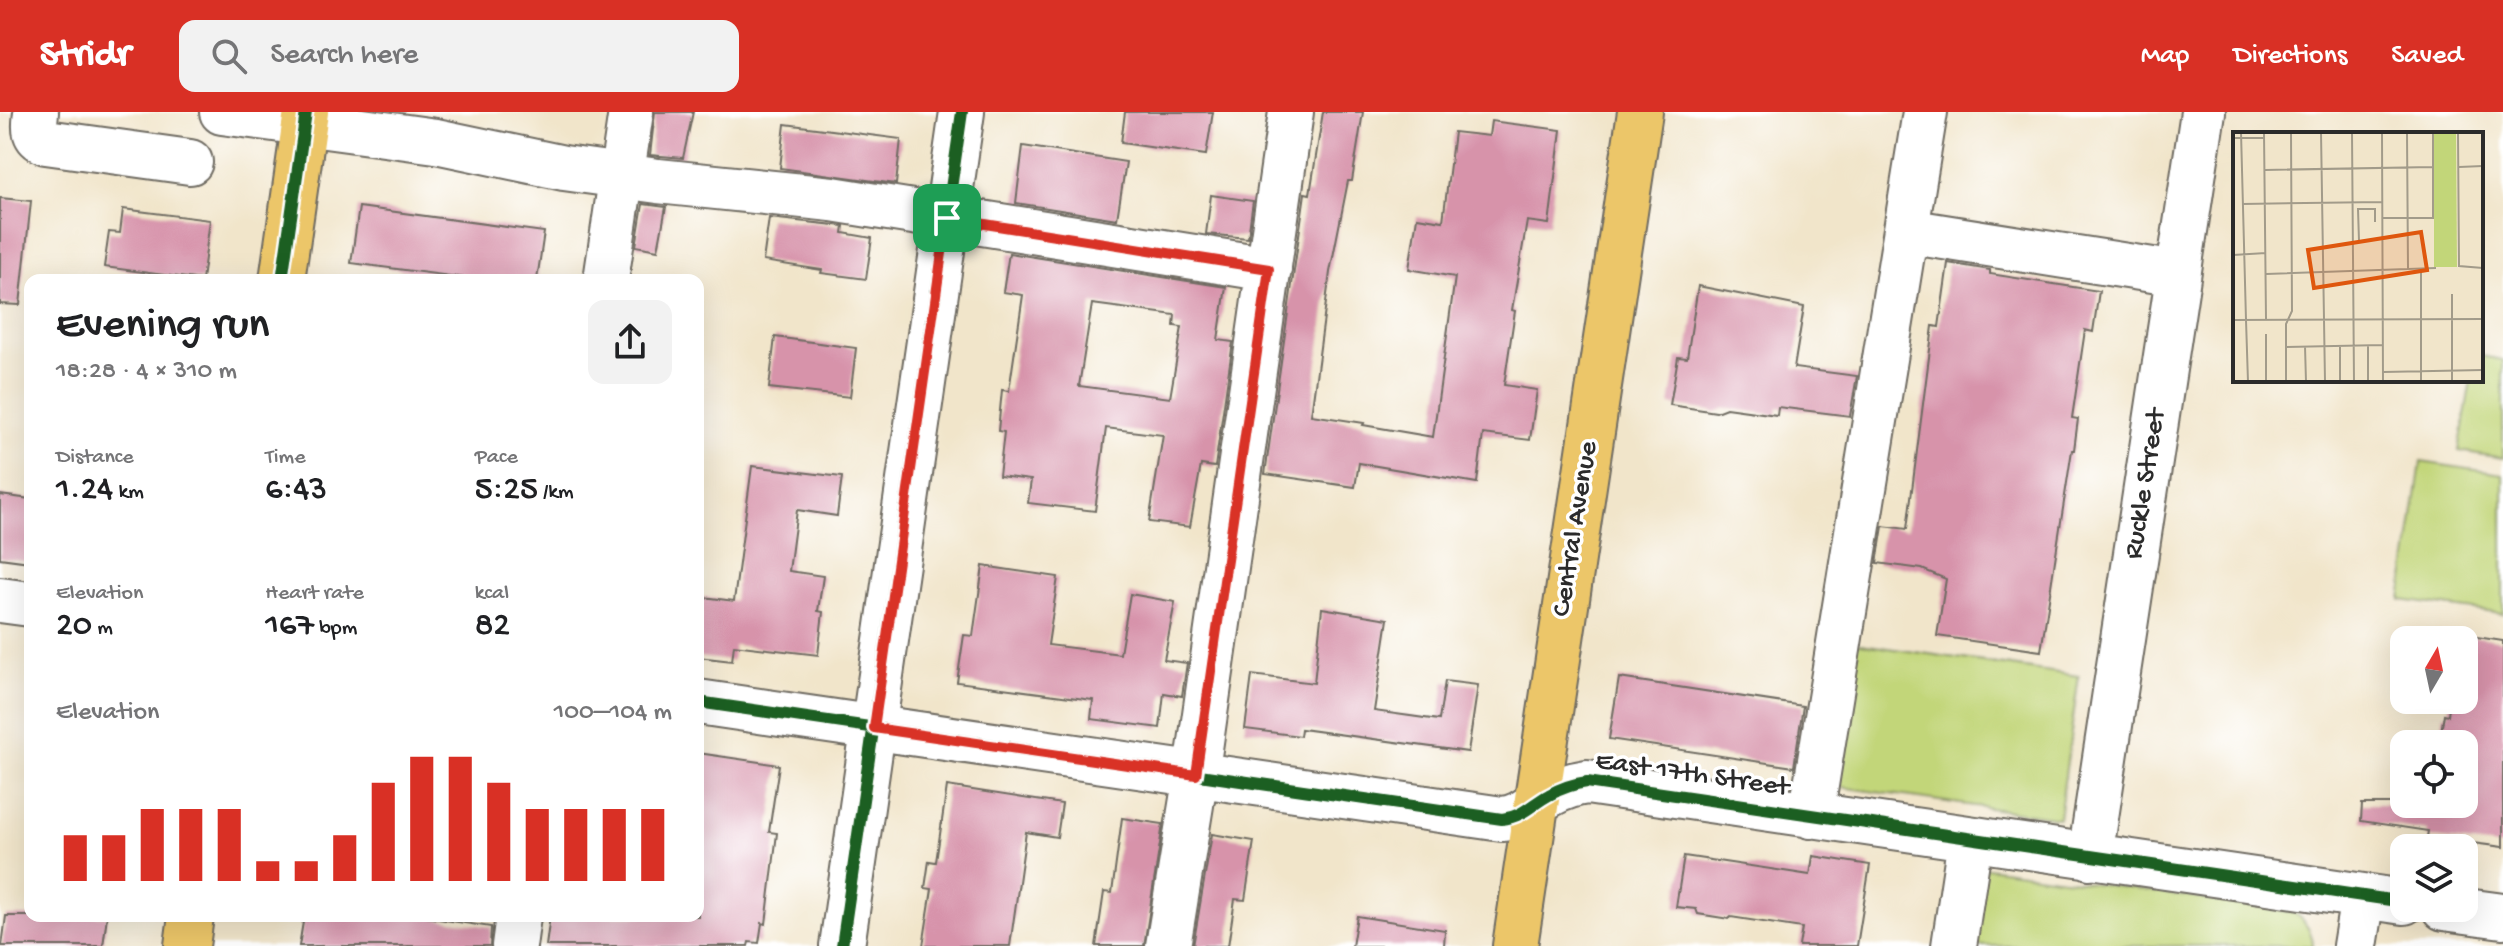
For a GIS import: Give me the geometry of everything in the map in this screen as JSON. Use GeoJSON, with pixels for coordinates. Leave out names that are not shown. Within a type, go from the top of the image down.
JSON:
{"type":"FeatureCollection","features":[{"type":"Feature","properties":{"kind":"main road","name":"Central Avenue"},"geometry":{"type":"LineString","coordinates":[[1515,946],[1640,112]]}},
{"type":"Feature","properties":{"kind":"main road"},"geometry":{"type":"LineString","coordinates":[[283,274],[305,118]]}},
{"type":"Feature","properties":{"kind":"main road"},"geometry":{"type":"LineString","coordinates":[[187,946],[190,922]]}},
{"type":"Feature","properties":{"kind":"street"},"geometry":{"type":"LineString","coordinates":[[36,112],[34,133],[46,142],[190,162]]}},
{"type":"Feature","properties":{"kind":"street"},"geometry":{"type":"LineString","coordinates":[[222,112],[305,118],[564,168],[832,199],[1269,269]]}},
{"type":"Feature","properties":{"kind":"street"},"geometry":{"type":"LineString","coordinates":[[607,274],[631,112]]}},
{"type":"Feature","properties":{"kind":"street"},"geometry":{"type":"LineString","coordinates":[[842,946],[962,112]]}},
{"type":"Feature","properties":{"kind":"street"},"geometry":{"type":"LineString","coordinates":[[1168,946],[1196,775],[1291,112]]}},
{"type":"Feature","properties":{"kind":"street"},"geometry":{"type":"LineString","coordinates":[[1811,816],[1925,112]]}},
{"type":"Feature","properties":{"kind":"street","name":"Ruckle Street"},"geometry":{"type":"LineString","coordinates":[[2090,857],[2203,112]]}},
{"type":"Feature","properties":{"kind":"street"},"geometry":{"type":"LineString","coordinates":[[1906,231],[2178,274]]}},
{"type":"Feature","properties":{"kind":"street"},"geometry":{"type":"LineString","coordinates":[[0,600],[24,603]]}},
{"type":"Feature","properties":{"kind":"street","name":"East 17th Street"},"geometry":{"type":"LineString","coordinates":[[704,703],[1502,819],[1530,810],[1537,802],[1567,786],[1587,782],[2383,900]]}},
{"type":"Feature","properties":{"kind":"street"},"geometry":{"type":"LineString","coordinates":[[1954,946],[1970,840]]}},
{"type":"Feature","properties":{"kind":"street"},"geometry":{"type":"LineString","coordinates":[[2355,946],[2383,900]]}},
{"type":"Feature","properties":{"kind":"street"},"geometry":{"type":"LineString","coordinates":[[2478,913],[2503,916]]}},
{"type":"Feature","properties":{"kind":"street"},"geometry":{"type":"LineString","coordinates":[[514,946],[517,922]]}},
{"type":"Feature","properties":{"kind":"green space"},"geometry":{"type":"Polygon","coordinates":[[[2483,356],[2503,360],[2503,458],[2459,451],[2471,382],[2483,382],[2483,356]]]}},
{"type":"Feature","properties":{"kind":"green space"},"geometry":{"type":"Polygon","coordinates":[[[2421,462],[2503,474],[2503,614],[2401,600],[2421,462]]]}},
{"type":"Feature","properties":{"kind":"green space"},"geometry":{"type":"Polygon","coordinates":[[[1847,642],[2079,676],[2059,818],[1826,785],[1847,642]]]}},
{"type":"Feature","properties":{"kind":"green space"},"geometry":{"type":"Polygon","coordinates":[[[1981,867],[2293,912],[2307,927],[2313,946],[1960,946],[1981,867]]]}},
{"type":"Feature","properties":{"kind":"building"},"geometry":{"type":"Polygon","coordinates":[[[655,112],[693,112],[683,158],[650,155],[655,112]]]}},
{"type":"Feature","properties":{"kind":"building"},"geometry":{"type":"Polygon","coordinates":[[[1125,112],[1213,112],[1206,155],[1121,143],[1125,112]]]}},
{"type":"Feature","properties":{"kind":"building"},"geometry":{"type":"Polygon","coordinates":[[[1323,112],[1363,112],[1352,181],[1348,181],[1330,272],[1311,415],[1433,437],[1455,277],[1409,269],[1417,217],[1443,221],[1454,132],[1489,136],[1491,121],[1561,130],[1549,224],[1527,221],[1512,310],[1515,311],[1504,385],[1537,390],[1530,440],[1483,434],[1477,483],[1359,463],[1355,487],[1265,474],[1305,193],[1310,194],[1323,112]]]}},
{"type":"Feature","properties":{"kind":"building"},"geometry":{"type":"Polygon","coordinates":[[[785,124],[901,139],[896,184],[780,168],[785,124]]]}},
{"type":"Feature","properties":{"kind":"building"},"geometry":{"type":"Polygon","coordinates":[[[1023,146],[1126,162],[1117,219],[1016,203],[1023,146]]]}},
{"type":"Feature","properties":{"kind":"building"},"geometry":{"type":"Polygon","coordinates":[[[1211,195],[1253,201],[1248,238],[1206,234],[1211,195]]]}},
{"type":"Feature","properties":{"kind":"building"},"geometry":{"type":"Polygon","coordinates":[[[0,198],[31,201],[20,305],[0,304],[0,198]]]}},
{"type":"Feature","properties":{"kind":"building"},"geometry":{"type":"Polygon","coordinates":[[[643,204],[666,207],[658,250],[636,246],[643,204]]]}},
{"type":"Feature","properties":{"kind":"building"},"geometry":{"type":"Polygon","coordinates":[[[359,207],[544,232],[538,274],[435,274],[351,263],[359,207]]]}},
{"type":"Feature","properties":{"kind":"building"},"geometry":{"type":"Polygon","coordinates":[[[123,209],[210,220],[203,274],[157,274],[104,267],[109,232],[120,233],[123,209]]]}},
{"type":"Feature","properties":{"kind":"building"},"geometry":{"type":"Polygon","coordinates":[[[769,218],[844,226],[843,233],[872,238],[866,279],[763,261],[769,218]]]}},
{"type":"Feature","properties":{"kind":"building"},"geometry":{"type":"Polygon","coordinates":[[[1009,253],[1226,287],[1218,340],[1233,342],[1215,467],[1201,465],[1190,527],[1149,522],[1163,435],[1106,428],[1095,511],[1028,503],[1031,480],[999,476],[1004,432],[998,431],[1002,390],[1009,391],[1023,295],[1003,292],[1009,253]],[[1092,304],[1079,386],[1170,398],[1182,327],[1174,326],[1175,315],[1092,304]]]}},
{"type":"Feature","properties":{"kind":"building"},"geometry":{"type":"Polygon","coordinates":[[[1948,263],[1990,270],[1990,274],[2099,291],[2093,332],[2085,330],[2072,418],[2078,419],[2074,450],[2041,651],[1937,636],[1946,579],[1922,569],[1877,563],[1883,526],[1907,529],[1933,326],[1939,327],[1948,263]]]}},
{"type":"Feature","properties":{"kind":"building"},"geometry":{"type":"Polygon","coordinates":[[[1698,286],[1804,307],[1794,368],[1857,376],[1850,416],[1778,407],[1777,415],[1726,408],[1716,412],[1670,405],[1678,357],[1687,358],[1698,286]]]}},
{"type":"Feature","properties":{"kind":"building"},"geometry":{"type":"Polygon","coordinates":[[[775,337],[856,348],[850,397],[769,388],[775,337]]]}},
{"type":"Feature","properties":{"kind":"building"},"geometry":{"type":"Polygon","coordinates":[[[752,466],[842,477],[837,516],[797,510],[789,571],[823,576],[818,611],[823,612],[818,655],[734,645],[732,661],[704,658],[704,597],[734,601],[752,466]]]}},
{"type":"Feature","properties":{"kind":"building"},"geometry":{"type":"Polygon","coordinates":[[[0,495],[24,498],[24,561],[0,558],[0,495]]]}},
{"type":"Feature","properties":{"kind":"building"},"geometry":{"type":"Polygon","coordinates":[[[983,566],[1058,577],[1048,645],[1120,654],[1130,594],[1175,602],[1164,660],[1187,663],[1182,696],[1164,693],[1160,728],[1091,719],[1093,700],[957,682],[964,635],[973,636],[983,566]]]}},
{"type":"Feature","properties":{"kind":"building"},"geometry":{"type":"Polygon","coordinates":[[[1322,608],[1388,619],[1374,711],[1439,720],[1445,681],[1478,685],[1468,752],[1301,729],[1300,736],[1245,729],[1252,675],[1314,683],[1322,608]]]}},
{"type":"Feature","properties":{"kind":"building"},"geometry":{"type":"Polygon","coordinates":[[[2478,637],[2503,641],[2503,847],[2478,844],[2478,834],[2428,834],[2428,831],[2361,821],[2362,804],[2390,804],[2390,818],[2478,818],[2478,730],[2441,730],[2444,714],[2478,714],[2478,637]]]}},
{"type":"Feature","properties":{"kind":"building"},"geometry":{"type":"Polygon","coordinates":[[[1619,678],[1803,706],[1794,767],[1609,739],[1619,678]]]}},
{"type":"Feature","properties":{"kind":"building"},"geometry":{"type":"Polygon","coordinates":[[[704,754],[779,765],[769,832],[777,833],[766,924],[762,923],[759,943],[749,942],[748,946],[546,946],[549,922],[704,922],[704,754]]]}},
{"type":"Feature","properties":{"kind":"building"},"geometry":{"type":"Polygon","coordinates":[[[947,786],[1062,804],[1057,837],[1026,832],[1010,946],[923,946],[932,889],[925,888],[929,861],[936,862],[947,786]]]}},
{"type":"Feature","properties":{"kind":"building"},"geometry":{"type":"Polygon","coordinates":[[[1122,818],[1163,824],[1144,946],[1096,946],[1104,892],[1112,893],[1122,818]]]}},
{"type":"Feature","properties":{"kind":"building"},"geometry":{"type":"Polygon","coordinates":[[[1212,834],[1254,841],[1245,900],[1235,899],[1228,946],[1193,946],[1212,834]]]}},
{"type":"Feature","properties":{"kind":"building"},"geometry":{"type":"Polygon","coordinates":[[[1684,856],[1810,875],[1813,856],[1870,865],[1857,946],[1799,946],[1802,928],[1698,914],[1696,909],[1676,907],[1684,856]]]}},
{"type":"Feature","properties":{"kind":"building"},"geometry":{"type":"Polygon","coordinates":[[[6,916],[24,916],[24,922],[106,922],[103,946],[2,946],[6,916]]]}},
{"type":"Feature","properties":{"kind":"building"},"geometry":{"type":"Polygon","coordinates":[[[1357,916],[1445,930],[1444,946],[1352,946],[1357,916]]]}},
{"type":"Feature","properties":{"kind":"building"},"geometry":{"type":"Polygon","coordinates":[[[303,922],[458,922],[491,927],[490,946],[299,946],[303,922]]]}},
{"type":"Feature","properties":{"kind":"cycle path"},"geometry":{"type":"LineString","coordinates":[[283,274],[306,112]]}},
{"type":"Feature","properties":{"kind":"cycle path"},"geometry":{"type":"LineString","coordinates":[[842,946],[962,112]]}},
{"type":"Feature","properties":{"kind":"cycle path"},"geometry":{"type":"LineString","coordinates":[[704,703],[1502,819],[1522,813],[1558,790],[1587,782],[2390,900]]}},
{"type":"Feature","properties":{"kind":"route"},"geometry":{"type":"LineString","coordinates":[[947,218],[1269,269],[1196,775],[874,728],[947,218]]}}]}
